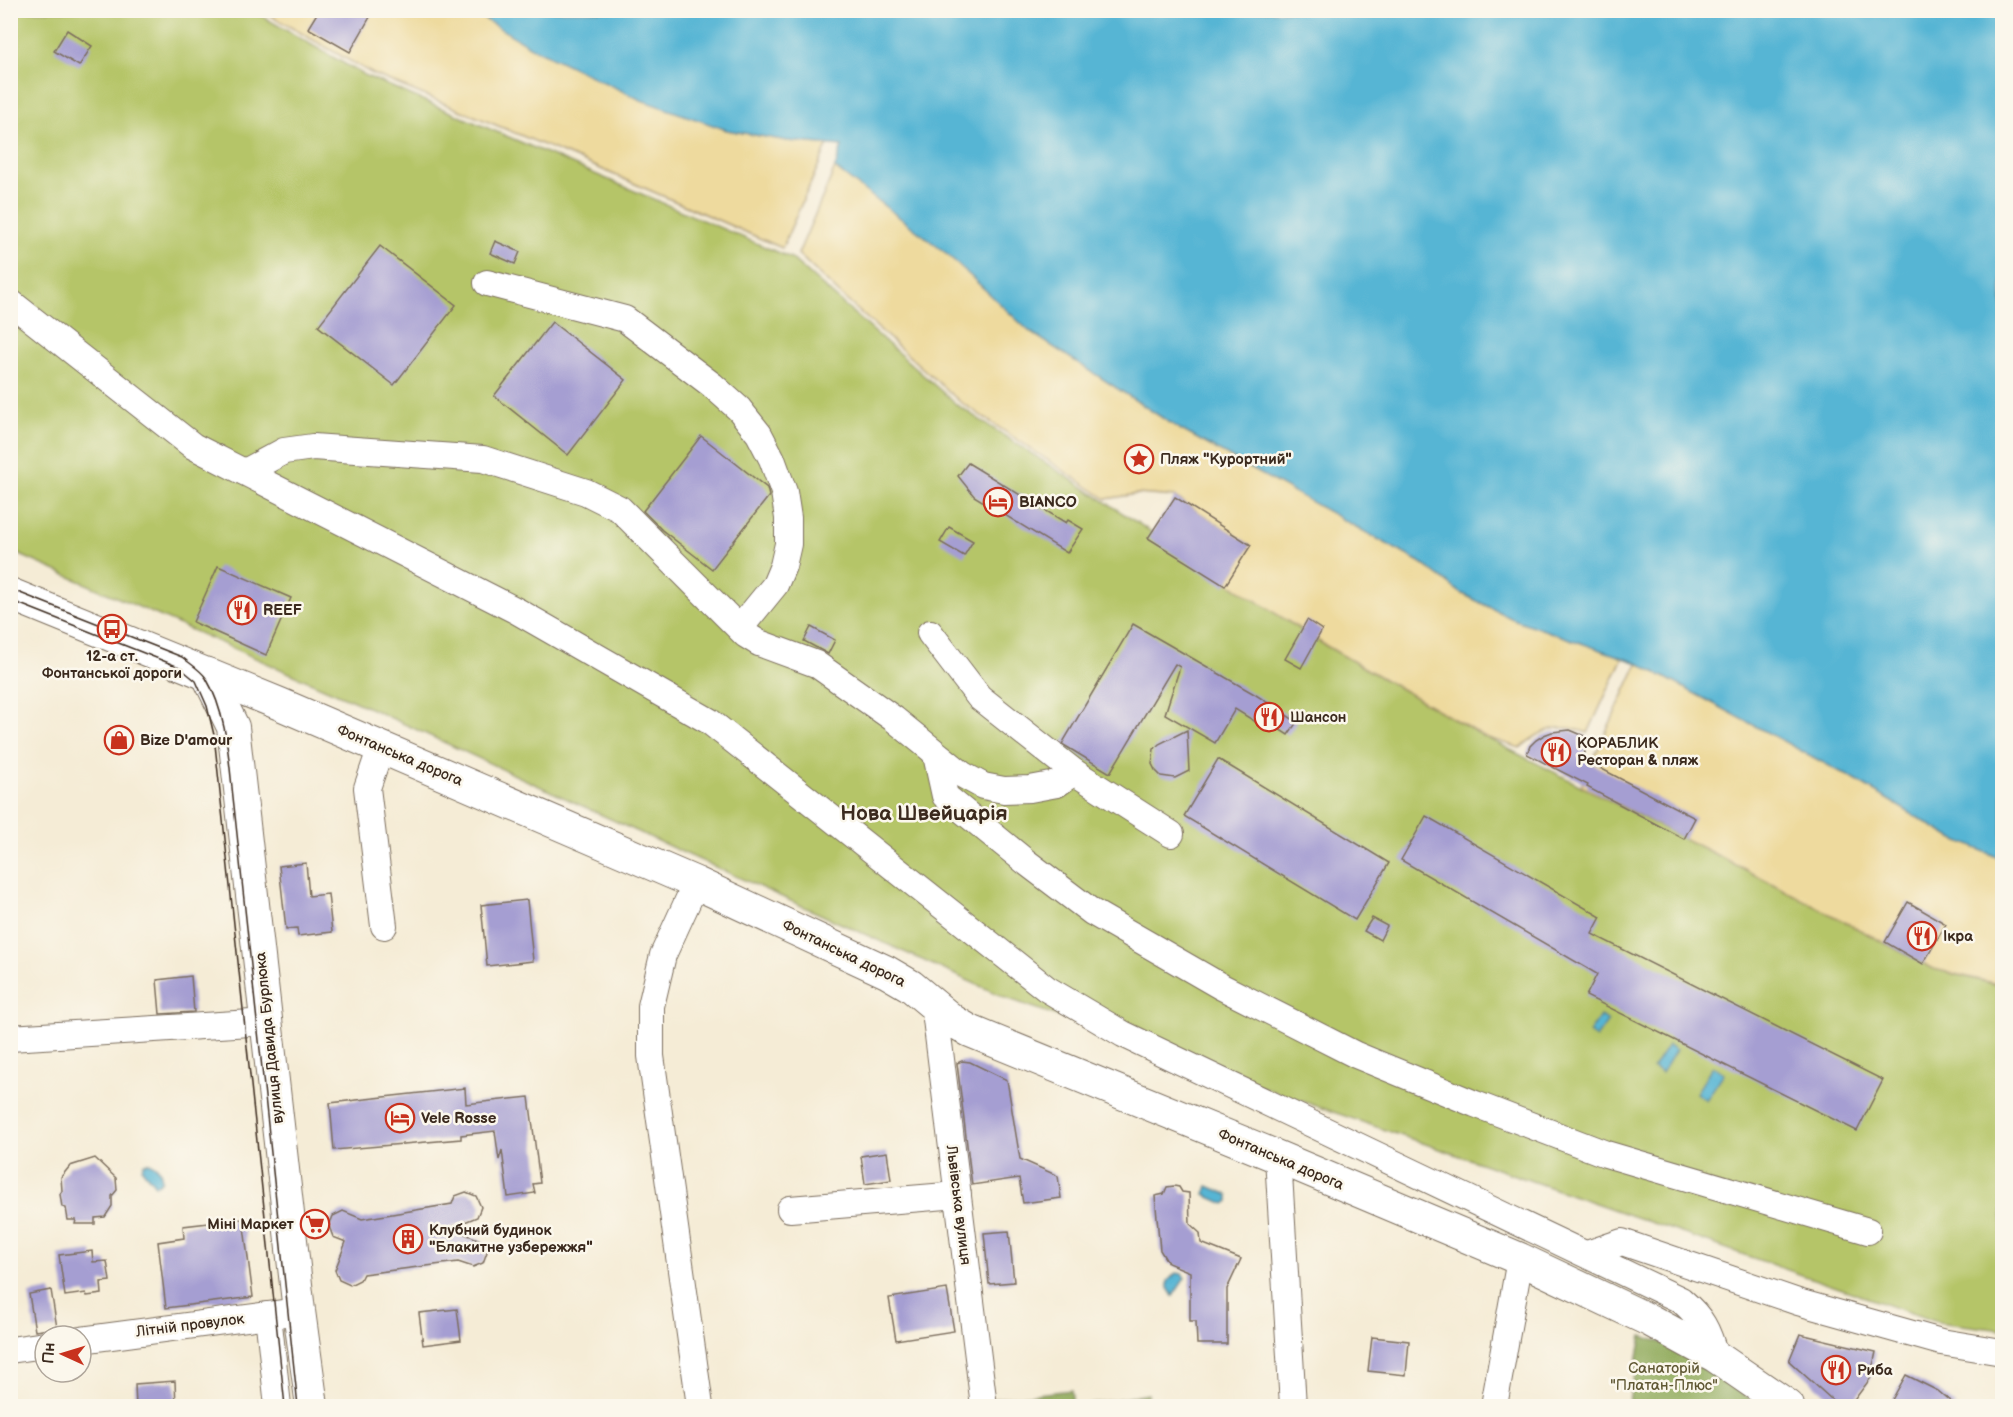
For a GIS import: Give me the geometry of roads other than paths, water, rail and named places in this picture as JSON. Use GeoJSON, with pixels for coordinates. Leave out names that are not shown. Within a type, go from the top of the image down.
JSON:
{"type":"FeatureCollection","features":[{"type":"Feature","properties":{"kind":"main road","name":"Фонтанська дорога"},"geometry":{"type":"LineString","coordinates":[[10,594],[280,704],[696,883],[887,972],[934,1003],[953,1021],[970,1031],[1520,1259],[1651,1321],[1715,1356],[1788,1407]]}},
{"type":"Feature","properties":{"kind":"main road","name":"вулиця Давида Бурлюка"},"geometry":{"type":"LineString","coordinates":[[207,674],[233,727],[299,1311],[312,1407]]}},
{"type":"Feature","properties":{"kind":"main road"},"geometry":{"type":"LineString","coordinates":[[233,727],[242,718],[280,704]]}},
{"type":"Feature","properties":{"kind":"street"},"geometry":{"type":"LineString","coordinates":[[487,283],[625,319],[712,385],[739,409],[759,434],[772,459],[784,492],[788,518],[788,544],[783,566],[775,585],[740,628]]}},
{"type":"Feature","properties":{"kind":"street"},"geometry":{"type":"LineString","coordinates":[[10,302],[193,446],[517,611],[709,722],[1047,989],[1114,1029],[1661,1289],[1681,1300],[1698,1314],[1715,1356]]}},
{"type":"Feature","properties":{"kind":"street"},"geometry":{"type":"LineString","coordinates":[[245,472],[284,451],[313,447],[483,459],[575,488],[620,509],[746,635],[759,643],[816,664],[894,719],[963,775],[983,786],[1004,790],[1030,789],[1057,784],[1074,772]]}},
{"type":"Feature","properties":{"kind":"street"},"geometry":{"type":"LineString","coordinates":[[930,633],[979,697],[1074,772],[1171,834]]}},
{"type":"Feature","properties":{"kind":"street"},"geometry":{"type":"LineString","coordinates":[[381,747],[367,788],[384,926]]}},
{"type":"Feature","properties":{"kind":"street"},"geometry":{"type":"LineString","coordinates":[[936,755],[945,796],[1026,862],[1092,912],[1222,987],[1356,1055],[1595,1150],[1868,1231]]}},
{"type":"Feature","properties":{"kind":"street"},"geometry":{"type":"LineString","coordinates":[[696,883],[663,955],[651,1006],[651,1056],[700,1407]]}},
{"type":"Feature","properties":{"kind":"street","name":"Львівська вулиця"},"geometry":{"type":"LineString","coordinates":[[934,1003],[984,1407]]}},
{"type":"Feature","properties":{"kind":"street"},"geometry":{"type":"LineString","coordinates":[[10,1038],[267,1022]]}},
{"type":"Feature","properties":{"kind":"street"},"geometry":{"type":"LineString","coordinates":[[1278,1157],[1293,1407]]}},
{"type":"Feature","properties":{"kind":"street"},"geometry":{"type":"LineString","coordinates":[[790,1209],[958,1195]]}},
{"type":"Feature","properties":{"kind":"street"},"geometry":{"type":"LineString","coordinates":[[1587,1254],[1622,1242],[1798,1302],[1941,1342],[2002,1352]]}},
{"type":"Feature","properties":{"kind":"street"},"geometry":{"type":"LineString","coordinates":[[1494,1407],[1520,1259]]}},
{"type":"Feature","properties":{"kind":"street"},"geometry":{"type":"LineString","coordinates":[[1651,1321],[1661,1319],[1668,1314],[1670,1298],[1661,1289]]}},
{"type":"Feature","properties":{"kind":"street","name":"Літній провулок"},"geometry":{"type":"LineString","coordinates":[[93,1338],[299,1311]]}},
{"type":"Feature","properties":{"kind":"street"},"geometry":{"type":"LineString","coordinates":[[268,1316],[278,1407]]}},
{"type":"Feature","properties":{"kind":"street"},"geometry":{"type":"LineString","coordinates":[[10,1350],[33,1347]]}},
{"type":"Feature","properties":{"kind":"water"},"geometry":{"type":"Polygon","coordinates":[[[471,11],[2002,11],[2002,859],[1950,837],[1852,778],[1638,663],[1513,619],[1461,593],[1423,564],[1178,428],[1029,331],[946,253],[835,168],[842,146],[788,141],[727,130],[641,100],[531,47],[471,11]]]}},
{"type":"Feature","properties":{"kind":"water"},"geometry":{"type":"Polygon","coordinates":[[[1600,1016],[1608,1021],[1596,1038],[1589,1033],[1600,1016]]]}},
{"type":"Feature","properties":{"kind":"water"},"geometry":{"type":"Polygon","coordinates":[[[1668,1045],[1676,1050],[1662,1073],[1653,1068],[1668,1045]]]}},
{"type":"Feature","properties":{"kind":"water"},"geometry":{"type":"Polygon","coordinates":[[[1713,1066],[1724,1073],[1706,1100],[1696,1093],[1713,1066]]]}},
{"type":"Feature","properties":{"kind":"water"},"geometry":{"type":"Polygon","coordinates":[[[147,1162],[159,1170],[162,1180],[159,1184],[155,1185],[142,1169],[143,1164],[147,1162]]]}},
{"type":"Feature","properties":{"kind":"water"},"geometry":{"type":"Polygon","coordinates":[[[1208,1186],[1229,1195],[1229,1201],[1225,1204],[1205,1195],[1208,1186]]]}},
{"type":"Feature","properties":{"kind":"water"},"geometry":{"type":"Polygon","coordinates":[[[1176,1273],[1182,1274],[1185,1278],[1173,1296],[1168,1288],[1168,1281],[1176,1273]]]}},
{"type":"Feature","properties":{"kind":"tram line"},"geometry":{"type":"LineString","coordinates":[[10,589],[182,657],[206,678],[219,708],[229,757],[298,1406]]}},
{"type":"Feature","properties":{"kind":"tram line"},"geometry":{"type":"LineString","coordinates":[[10,600],[179,667],[196,681],[207,706],[214,735],[285,1406]]}},
{"type":"Feature","properties":{"kind":"place","name":"Пляж \"Курортний\""},"geometry":{"type":"Point","coordinates":[1139,459]}},
{"type":"Feature","properties":{"kind":"place","name":"BIANCO"},"geometry":{"type":"Point","coordinates":[998,502]}},
{"type":"Feature","properties":{"kind":"place","name":"REEF"},"geometry":{"type":"Point","coordinates":[242,610]}},
{"type":"Feature","properties":{"kind":"place","name":"12-а ст. Фонтанської дороги"},"geometry":{"type":"Point","coordinates":[112,629]}},
{"type":"Feature","properties":{"kind":"place","name":"Шансон"},"geometry":{"type":"Point","coordinates":[1269,717]}},
{"type":"Feature","properties":{"kind":"place","name":"Bize D'amour"},"geometry":{"type":"Point","coordinates":[119,740]}},
{"type":"Feature","properties":{"kind":"place","name":"КОРАБЛИК Ресторан & пляж"},"geometry":{"type":"Point","coordinates":[1556,752]}},
{"type":"Feature","properties":{"kind":"place","name":"Ікра"},"geometry":{"type":"Point","coordinates":[1922,936]}},
{"type":"Feature","properties":{"kind":"place","name":"Vele Rosse"},"geometry":{"type":"Point","coordinates":[400,1118]}},
{"type":"Feature","properties":{"kind":"place","name":"Міні Маркет"},"geometry":{"type":"Point","coordinates":[315,1224]}},
{"type":"Feature","properties":{"kind":"place","name":"Клубний будинок \"Блакитне узбережжя\""},"geometry":{"type":"Point","coordinates":[408,1239]}},
{"type":"Feature","properties":{"kind":"place","name":"Риба"},"geometry":{"type":"Point","coordinates":[1836,1370]}},
{"type":"Feature","properties":{"kind":"district","name":"Нова Швейцарія"},"geometry":{"type":"Point","coordinates":[924,813]}},
{"type":"Feature","properties":{"kind":"park label","name":"Санаторій \"Платан-Плюс\""},"geometry":{"type":"Point","coordinates":[1664,1376]}}]}
